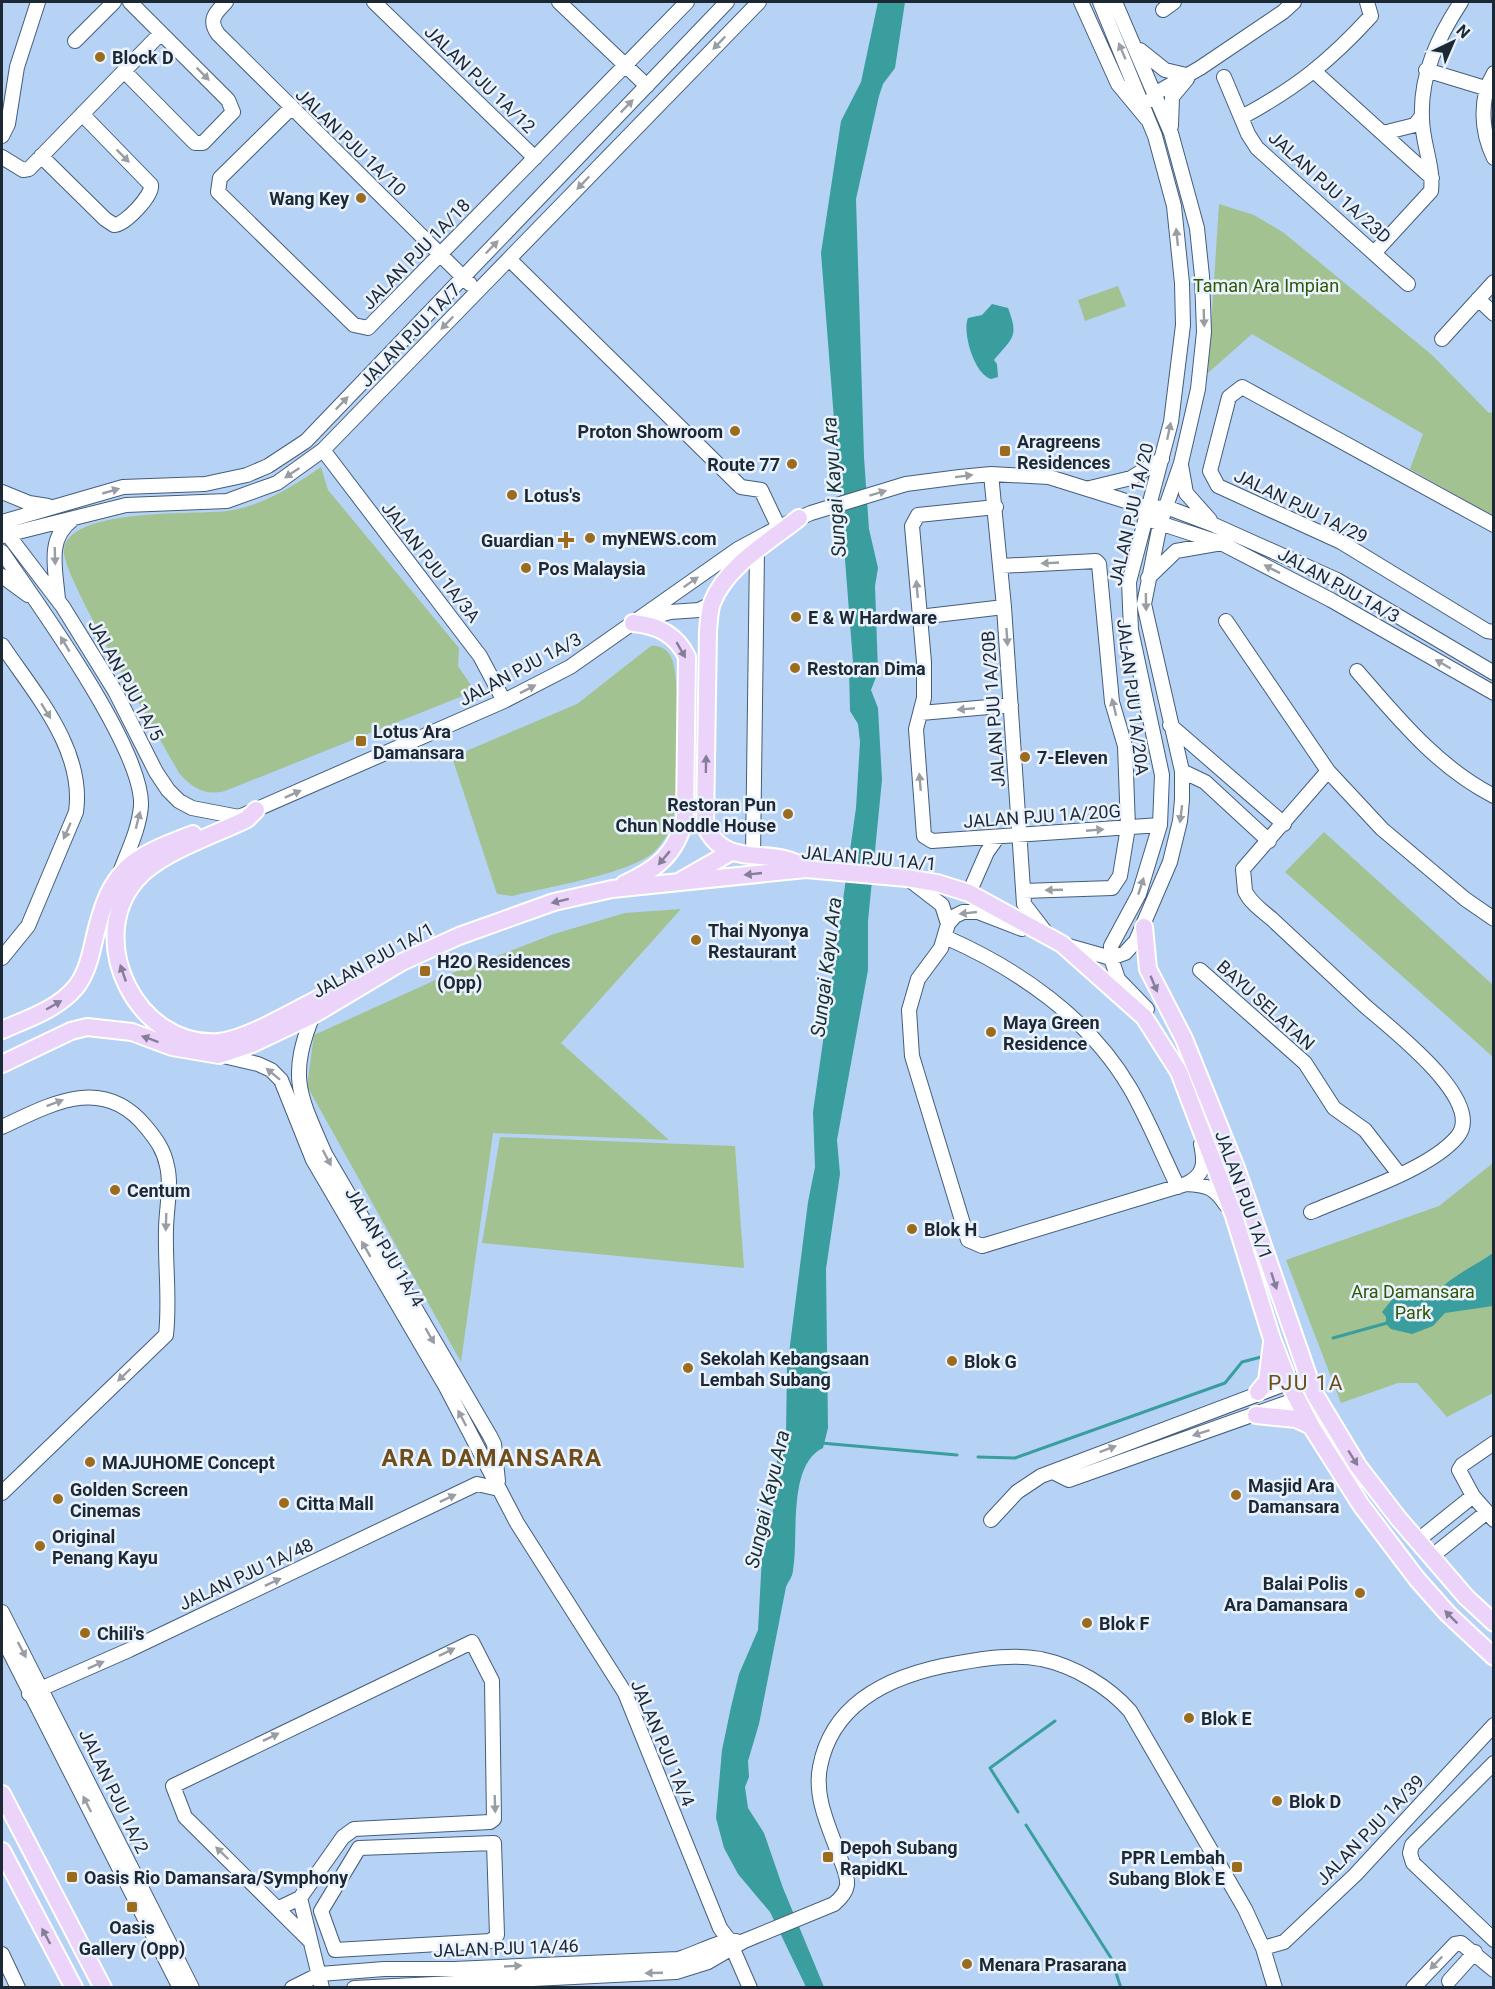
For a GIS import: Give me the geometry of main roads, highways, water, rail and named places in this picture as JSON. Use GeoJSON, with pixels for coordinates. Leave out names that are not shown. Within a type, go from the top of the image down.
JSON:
{"type":"FeatureCollection","features":[{"type":"Feature","properties":{"kind":"main road"},"geometry":{"type":"LineString","coordinates":[[805,516],[780,529],[730,575],[711,604],[708,631],[705,826],[712,840],[731,852],[753,856],[784,857],[809,870]]}},
{"type":"Feature","properties":{"kind":"main road"},"geometry":{"type":"LineString","coordinates":[[612,889],[658,866],[681,834],[685,819],[687,657],[683,648],[670,635],[657,628],[633,623]]}},
{"type":"Feature","properties":{"kind":"main road"},"geometry":{"type":"LineString","coordinates":[[256,810],[247,819],[162,860],[136,880],[123,899],[114,931],[116,949],[129,992],[151,1018],[175,1036],[219,1042],[239,1036],[351,983],[367,983]]}},
{"type":"Feature","properties":{"kind":"main road"},"geometry":{"type":"LineString","coordinates":[[2,1030],[54,1006],[76,986],[89,962],[104,900],[118,875],[160,847],[239,817]]}},
{"type":"Feature","properties":{"kind":"main road"},"geometry":{"type":"LineString","coordinates":[[679,882],[731,852]]}},
{"type":"Feature","properties":{"kind":"main road","name":"JALAN PJU 1A/1"},"geometry":{"type":"LineString","coordinates":[[2,1064],[71,1031],[87,1027],[132,1032],[172,1047],[219,1055],[252,1044],[313,1015],[429,949],[501,919],[554,902],[612,889],[809,870],[907,878],[937,883],[969,893],[1062,944],[1144,1017],[1179,1072],[1234,1215],[1272,1339],[1289,1383],[1311,1426],[1361,1505],[1417,1579],[1448,1614],[1494,1657]]}},
{"type":"Feature","properties":{"kind":"main road","name":"JALAN PJU 1A/1"},"geometry":{"type":"LineString","coordinates":[[1143,927],[1148,969],[1156,991],[1184,1039],[1236,1168],[1306,1376],[1314,1393],[1358,1466],[1431,1557],[1494,1623]]}},
{"type":"Feature","properties":{"kind":"main road"},"geometry":{"type":"LineString","coordinates":[[1258,1392],[1267,1381],[1272,1339]]}},
{"type":"Feature","properties":{"kind":"main road"},"geometry":{"type":"LineString","coordinates":[[1256,1415],[1296,1419],[1311,1426]]}},
{"type":"Feature","properties":{"kind":"main road"},"geometry":{"type":"LineString","coordinates":[[2,1794],[103,1988]]}},
{"type":"Feature","properties":{"kind":"main road"},"geometry":{"type":"LineString","coordinates":[[2,1851],[74,1988]]}},
{"type":"Feature","properties":{"kind":"waterway"},"geometry":{"type":"LineString","coordinates":[[1333,1338],[1387,1323]]}},
{"type":"Feature","properties":{"kind":"waterway"},"geometry":{"type":"LineString","coordinates":[[978,1457],[1015,1458],[1225,1383],[1242,1362],[1265,1356]]}},
{"type":"Feature","properties":{"kind":"waterway"},"geometry":{"type":"LineString","coordinates":[[821,1443],[957,1455]]}},
{"type":"Feature","properties":{"kind":"waterway"},"geometry":{"type":"LineString","coordinates":[[1018,1812],[990,1768],[1055,1721]]}},
{"type":"Feature","properties":{"kind":"waterway"},"geometry":{"type":"LineString","coordinates":[[1026,1825],[1111,1958],[1121,1988]]}},
{"type":"Feature","properties":{"kind":"place","name":"Block D"},"geometry":{"type":"Point","coordinates":[100,57]}},
{"type":"Feature","properties":{"kind":"place","name":"Wang Key"},"geometry":{"type":"Point","coordinates":[361,198]}},
{"type":"Feature","properties":{"kind":"place","name":"Proton Showroom"},"geometry":{"type":"Point","coordinates":[735,431]}},
{"type":"Feature","properties":{"kind":"place","name":"Aragreens Residences"},"geometry":{"type":"Point","coordinates":[1005,451]}},
{"type":"Feature","properties":{"kind":"place","name":"Route 77"},"geometry":{"type":"Point","coordinates":[792,464]}},
{"type":"Feature","properties":{"kind":"place","name":"Lotus's"},"geometry":{"type":"Point","coordinates":[512,495]}},
{"type":"Feature","properties":{"kind":"place","name":"myNEWS.com"},"geometry":{"type":"Point","coordinates":[590,538]}},
{"type":"Feature","properties":{"kind":"place","name":"Guardian"},"geometry":{"type":"Point","coordinates":[566,540]}},
{"type":"Feature","properties":{"kind":"place","name":"Pos Malaysia"},"geometry":{"type":"Point","coordinates":[526,568]}},
{"type":"Feature","properties":{"kind":"place","name":"E & W Hardware"},"geometry":{"type":"Point","coordinates":[796,617]}},
{"type":"Feature","properties":{"kind":"place","name":"Restoran Dima"},"geometry":{"type":"Point","coordinates":[795,668]}},
{"type":"Feature","properties":{"kind":"place","name":"Lotus Ara Damansara"},"geometry":{"type":"Point","coordinates":[361,741]}},
{"type":"Feature","properties":{"kind":"place","name":"7-Eleven"},"geometry":{"type":"Point","coordinates":[1025,757]}},
{"type":"Feature","properties":{"kind":"place","name":"Restoran Pun Chun Noddle House"},"geometry":{"type":"Point","coordinates":[788,814]}},
{"type":"Feature","properties":{"kind":"place","name":"Thai Nyonya Restaurant"},"geometry":{"type":"Point","coordinates":[696,940]}},
{"type":"Feature","properties":{"kind":"place","name":"H2O Residences (Opp)"},"geometry":{"type":"Point","coordinates":[425,971]}},
{"type":"Feature","properties":{"kind":"place","name":"Maya Green Residence"},"geometry":{"type":"Point","coordinates":[991,1032]}},
{"type":"Feature","properties":{"kind":"place","name":"Centum"},"geometry":{"type":"Point","coordinates":[115,1190]}},
{"type":"Feature","properties":{"kind":"place","name":"Blok H"},"geometry":{"type":"Point","coordinates":[912,1229]}},
{"type":"Feature","properties":{"kind":"place","name":"Blok G"},"geometry":{"type":"Point","coordinates":[952,1361]}},
{"type":"Feature","properties":{"kind":"place","name":"Sekolah Kebangsaan Lembah Subang"},"geometry":{"type":"Point","coordinates":[688,1368]}},
{"type":"Feature","properties":{"kind":"place","name":"MAJUHOME Concept"},"geometry":{"type":"Point","coordinates":[90,1462]}},
{"type":"Feature","properties":{"kind":"place","name":"Masjid Ara Damansara"},"geometry":{"type":"Point","coordinates":[1236,1495]}},
{"type":"Feature","properties":{"kind":"place","name":"Golden Screen Cinemas"},"geometry":{"type":"Point","coordinates":[58,1499]}},
{"type":"Feature","properties":{"kind":"place","name":"Citta Mall"},"geometry":{"type":"Point","coordinates":[284,1503]}},
{"type":"Feature","properties":{"kind":"place","name":"Original Penang Kayu"},"geometry":{"type":"Point","coordinates":[40,1546]}},
{"type":"Feature","properties":{"kind":"place","name":"Balai Polis Ara Damansara"},"geometry":{"type":"Point","coordinates":[1360,1593]}},
{"type":"Feature","properties":{"kind":"place","name":"Blok F"},"geometry":{"type":"Point","coordinates":[1087,1623]}},
{"type":"Feature","properties":{"kind":"place","name":"Chili's"},"geometry":{"type":"Point","coordinates":[85,1633]}},
{"type":"Feature","properties":{"kind":"place","name":"Blok E"},"geometry":{"type":"Point","coordinates":[1189,1718]}},
{"type":"Feature","properties":{"kind":"place","name":"Blok D"},"geometry":{"type":"Point","coordinates":[1277,1801]}},
{"type":"Feature","properties":{"kind":"place","name":"Depoh Subang RapidKL"},"geometry":{"type":"Point","coordinates":[828,1857]}},
{"type":"Feature","properties":{"kind":"place","name":"PPR Lembah Subang Blok E"},"geometry":{"type":"Point","coordinates":[1237,1867]}},
{"type":"Feature","properties":{"kind":"place","name":"Oasis Rio Damansara/Symphony"},"geometry":{"type":"Point","coordinates":[72,1877]}},
{"type":"Feature","properties":{"kind":"place","name":"Oasis Gallery (Opp)"},"geometry":{"type":"Point","coordinates":[132,1907]}},
{"type":"Feature","properties":{"kind":"place","name":"Menara Prasarana"},"geometry":{"type":"Point","coordinates":[967,1964]}},
{"type":"Feature","properties":{"kind":"district","name":"PJU 1A"},"geometry":{"type":"Point","coordinates":[1306,1383]}},
{"type":"Feature","properties":{"kind":"district","name":"ARA DAMANSARA"},"geometry":{"type":"Point","coordinates":[492,1458]}},
{"type":"Feature","properties":{"kind":"park label","name":"Taman Ara Impian"},"geometry":{"type":"Point","coordinates":[1266,285]}},
{"type":"Feature","properties":{"kind":"park label","name":"Ara Damansara Park"},"geometry":{"type":"Point","coordinates":[1413,1301]}},
{"type":"Feature","properties":{"kind":"water label","name":"Sungai Kayu Ara"},"geometry":{"type":"Point","coordinates":[834,487]}},
{"type":"Feature","properties":{"kind":"water label","name":"Sungai Kayu Ara"},"geometry":{"type":"Point","coordinates":[826,967]}},
{"type":"Feature","properties":{"kind":"water label","name":"Sungai Kayu Ara"},"geometry":{"type":"Point","coordinates":[767,1499]}}]}
